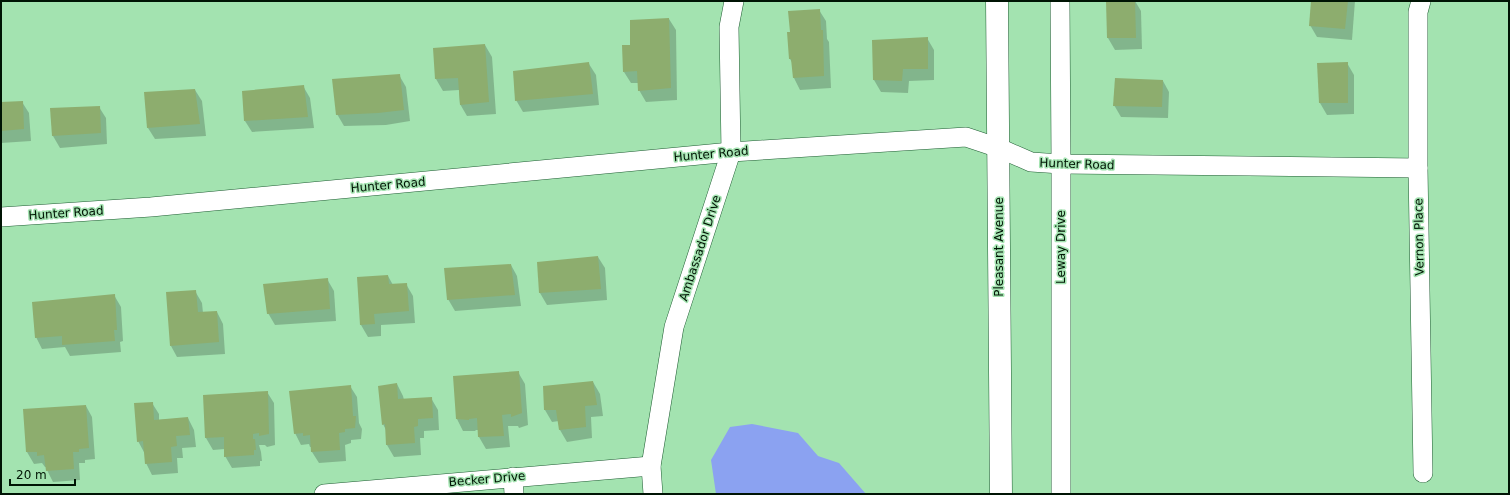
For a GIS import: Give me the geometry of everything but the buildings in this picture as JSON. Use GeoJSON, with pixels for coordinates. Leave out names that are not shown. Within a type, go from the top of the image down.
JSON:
{"type":"FeatureCollection","features":[{"type":"Feature","properties":{"kind":"main road","name":"Pleasant Avenue"},"geometry":{"type":"LineString","coordinates":[[997,1],[1001,494]]}},
{"type":"Feature","properties":{"kind":"street","name":"Ambassador Drive"},"geometry":{"type":"LineString","coordinates":[[653,494],[651,466],[674,327],[731,152],[729,27],[734,1]]}},
{"type":"Feature","properties":{"kind":"street","name":"Leway Drive"},"geometry":{"type":"LineString","coordinates":[[1060,1],[1062,164],[1061,494]]}},
{"type":"Feature","properties":{"kind":"street","name":"Vernon Place"},"geometry":{"type":"LineString","coordinates":[[1421,1],[1418,12],[1418,168],[1423,473]]}},
{"type":"Feature","properties":{"kind":"street","name":"Hunter Road"},"geometry":{"type":"LineString","coordinates":[[1,217],[151,207],[731,152],[966,137],[999,148],[1031,162],[1062,164],[1418,168]]}},
{"type":"Feature","properties":{"kind":"street","name":"Becker Drive"},"geometry":{"type":"LineString","coordinates":[[324,494],[513,485],[651,466]]}},
{"type":"Feature","properties":{"kind":"water"},"geometry":{"type":"Polygon","coordinates":[[[752,424],[798,433],[818,456],[839,463],[866,494],[716,494],[711,460],[730,427],[752,424]]]}}]}
